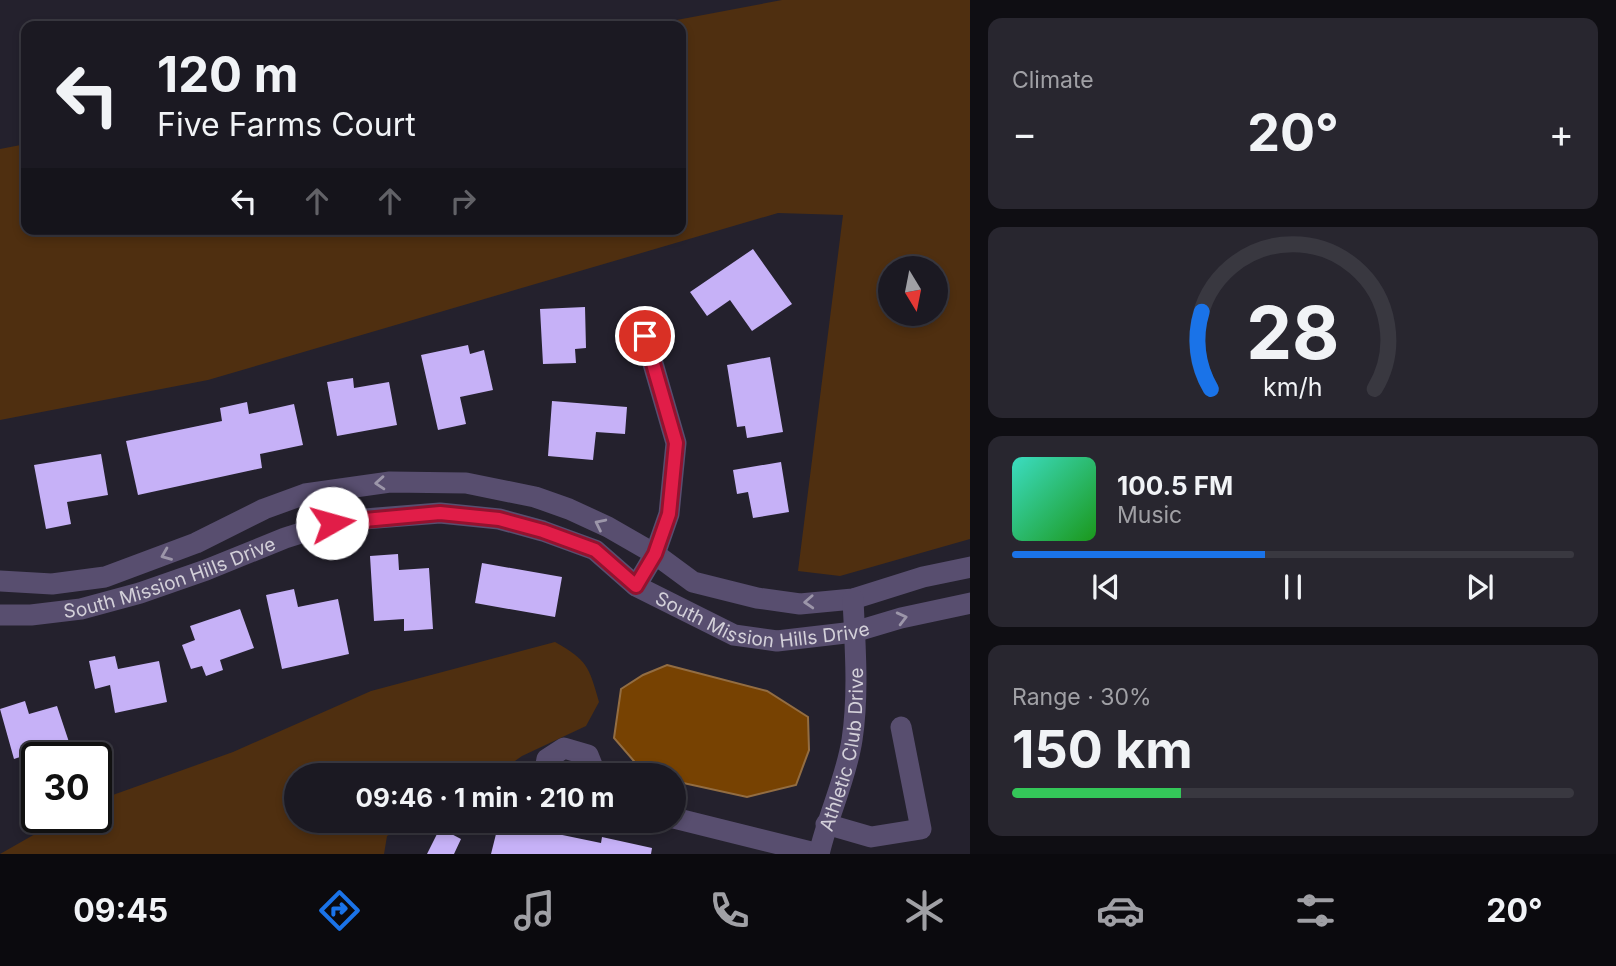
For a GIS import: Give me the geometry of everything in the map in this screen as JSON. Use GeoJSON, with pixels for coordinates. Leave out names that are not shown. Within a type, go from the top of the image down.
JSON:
{"type":"FeatureCollection","features":[{"type":"Feature","properties":{"kind":"street"},"geometry":{"type":"LineString","coordinates":[[636,586],[655,554],[669,514],[676,443],[645,336]]}},
{"type":"Feature","properties":{"kind":"street","name":"South Mission Hills Drive"},"geometry":{"type":"LineString","coordinates":[[0,581],[52,584],[105,577],[196,543],[264,509],[305,494],[390,482],[466,483],[535,497],[608,527],[655,554],[693,582],[757,598],[800,604],[853,599],[923,577],[970,567]]}},
{"type":"Feature","properties":{"kind":"street"},"geometry":{"type":"LineString","coordinates":[[324,490],[332,523]]}},
{"type":"Feature","properties":{"kind":"street","name":"South Mission Hills Drive"},"geometry":{"type":"LineString","coordinates":[[0,615],[32,615],[81,609],[144,592],[285,538],[332,523],[440,513],[499,519],[543,531],[595,550],[636,586],[734,635],[777,641],[854,632],[901,618],[970,603]]}},
{"type":"Feature","properties":{"kind":"street"},"geometry":{"type":"LineString","coordinates":[[136,566],[144,592]]}},
{"type":"Feature","properties":{"kind":"street","name":"Athletic Club Drive"},"geometry":{"type":"LineString","coordinates":[[819,854],[852,741],[855,707],[853,599]]}},
{"type":"Feature","properties":{"kind":"street"},"geometry":{"type":"LineString","coordinates":[[826,824],[871,837],[921,829],[901,727]]}},
{"type":"Feature","properties":{"kind":"street"},"geometry":{"type":"LineString","coordinates":[[546,763],[547,759],[564,748],[588,755],[591,763]]}},
{"type":"Feature","properties":{"kind":"street"},"geometry":{"type":"LineString","coordinates":[[686,821],[819,854]]}},
{"type":"Feature","properties":{"kind":"shaded area"},"geometry":{"type":"Polygon","coordinates":[[[782,0],[970,0],[970,539],[840,576],[798,571],[843,215],[778,213],[208,380],[0,420],[0,149],[21,145],[21,235],[686,235],[686,21],[671,21],[782,0]]]}},
{"type":"Feature","properties":{"kind":"shaded area"},"geometry":{"type":"Polygon","coordinates":[[[555,642],[585,665],[599,702],[586,726],[512,763],[284,763],[284,833],[393,833],[387,836],[384,854],[0,854],[37,833],[112,833],[112,795],[233,752],[371,691],[555,642]]]}},
{"type":"Feature","properties":{"kind":"shaded area"},"geometry":{"type":"Polygon","coordinates":[[[667,665],[767,691],[808,717],[809,750],[796,785],[747,797],[686,784],[686,763],[636,763],[614,738],[621,689],[643,675],[667,665]]]}},
{"type":"Feature","properties":{"kind":"building"},"geometry":{"type":"Polygon","coordinates":[[[753,249],[792,304],[752,331],[730,300],[707,316],[690,292],[753,249]]]}},
{"type":"Feature","properties":{"kind":"building"},"geometry":{"type":"Polygon","coordinates":[[[585,307],[586,348],[575,349],[576,363],[543,364],[540,309],[585,307]]]}},
{"type":"Feature","properties":{"kind":"building"},"geometry":{"type":"Polygon","coordinates":[[[468,345],[470,354],[484,350],[493,390],[460,397],[466,424],[438,430],[421,355],[468,345]]]}},
{"type":"Feature","properties":{"kind":"building"},"geometry":{"type":"Polygon","coordinates":[[[770,357],[783,432],[747,438],[745,426],[737,427],[727,365],[770,357]]]}},
{"type":"Feature","properties":{"kind":"building"},"geometry":{"type":"Polygon","coordinates":[[[353,378],[354,388],[389,382],[397,425],[337,436],[327,382],[353,378]]]}},
{"type":"Feature","properties":{"kind":"building"},"geometry":{"type":"Polygon","coordinates":[[[552,401],[627,407],[625,434],[596,432],[593,460],[548,456],[552,401]]]}},
{"type":"Feature","properties":{"kind":"building"},"geometry":{"type":"Polygon","coordinates":[[[247,402],[249,414],[294,404],[303,445],[260,454],[262,468],[138,495],[126,441],[222,421],[220,408],[247,402]]]}},
{"type":"Feature","properties":{"kind":"building"},"geometry":{"type":"Polygon","coordinates":[[[101,454],[108,495],[67,502],[71,524],[46,529],[34,465],[101,454]]]}},
{"type":"Feature","properties":{"kind":"building"},"geometry":{"type":"Polygon","coordinates":[[[781,462],[789,512],[753,518],[748,492],[737,494],[733,470],[781,462]]]}},
{"type":"Feature","properties":{"kind":"building"},"geometry":{"type":"Polygon","coordinates":[[[398,554],[399,570],[429,568],[433,629],[404,631],[404,619],[374,621],[370,556],[398,554]]]}},
{"type":"Feature","properties":{"kind":"building"},"geometry":{"type":"Polygon","coordinates":[[[482,563],[562,577],[555,617],[475,603],[482,563]]]}},
{"type":"Feature","properties":{"kind":"building"},"geometry":{"type":"Polygon","coordinates":[[[294,589],[298,607],[338,599],[349,654],[282,669],[266,595],[294,589]]]}},
{"type":"Feature","properties":{"kind":"building"},"geometry":{"type":"Polygon","coordinates":[[[240,609],[254,648],[220,660],[223,670],[206,676],[202,666],[191,669],[182,645],[195,640],[190,626],[240,609]]]}},
{"type":"Feature","properties":{"kind":"building"},"geometry":{"type":"Polygon","coordinates":[[[115,656],[118,669],[159,661],[167,702],[115,713],[110,685],[95,689],[89,661],[115,656]]]}},
{"type":"Feature","properties":{"kind":"building"},"geometry":{"type":"Polygon","coordinates":[[[25,701],[29,714],[57,706],[69,742],[21,742],[21,757],[14,759],[0,709],[25,701]]]}},
{"type":"Feature","properties":{"kind":"building"},"geometry":{"type":"Polygon","coordinates":[[[438,833],[450,833],[461,839],[454,854],[427,854],[438,833]]]}},
{"type":"Feature","properties":{"kind":"building"},"geometry":{"type":"Polygon","coordinates":[[[496,833],[552,833],[601,843],[602,837],[652,848],[651,854],[491,854],[496,833]]]}},
{"type":"Feature","properties":{"kind":"route"},"geometry":{"type":"LineString","coordinates":[[332,523],[440,513],[499,519],[543,531],[595,550],[636,586],[655,554],[669,514],[676,443],[645,336]]}}]}
